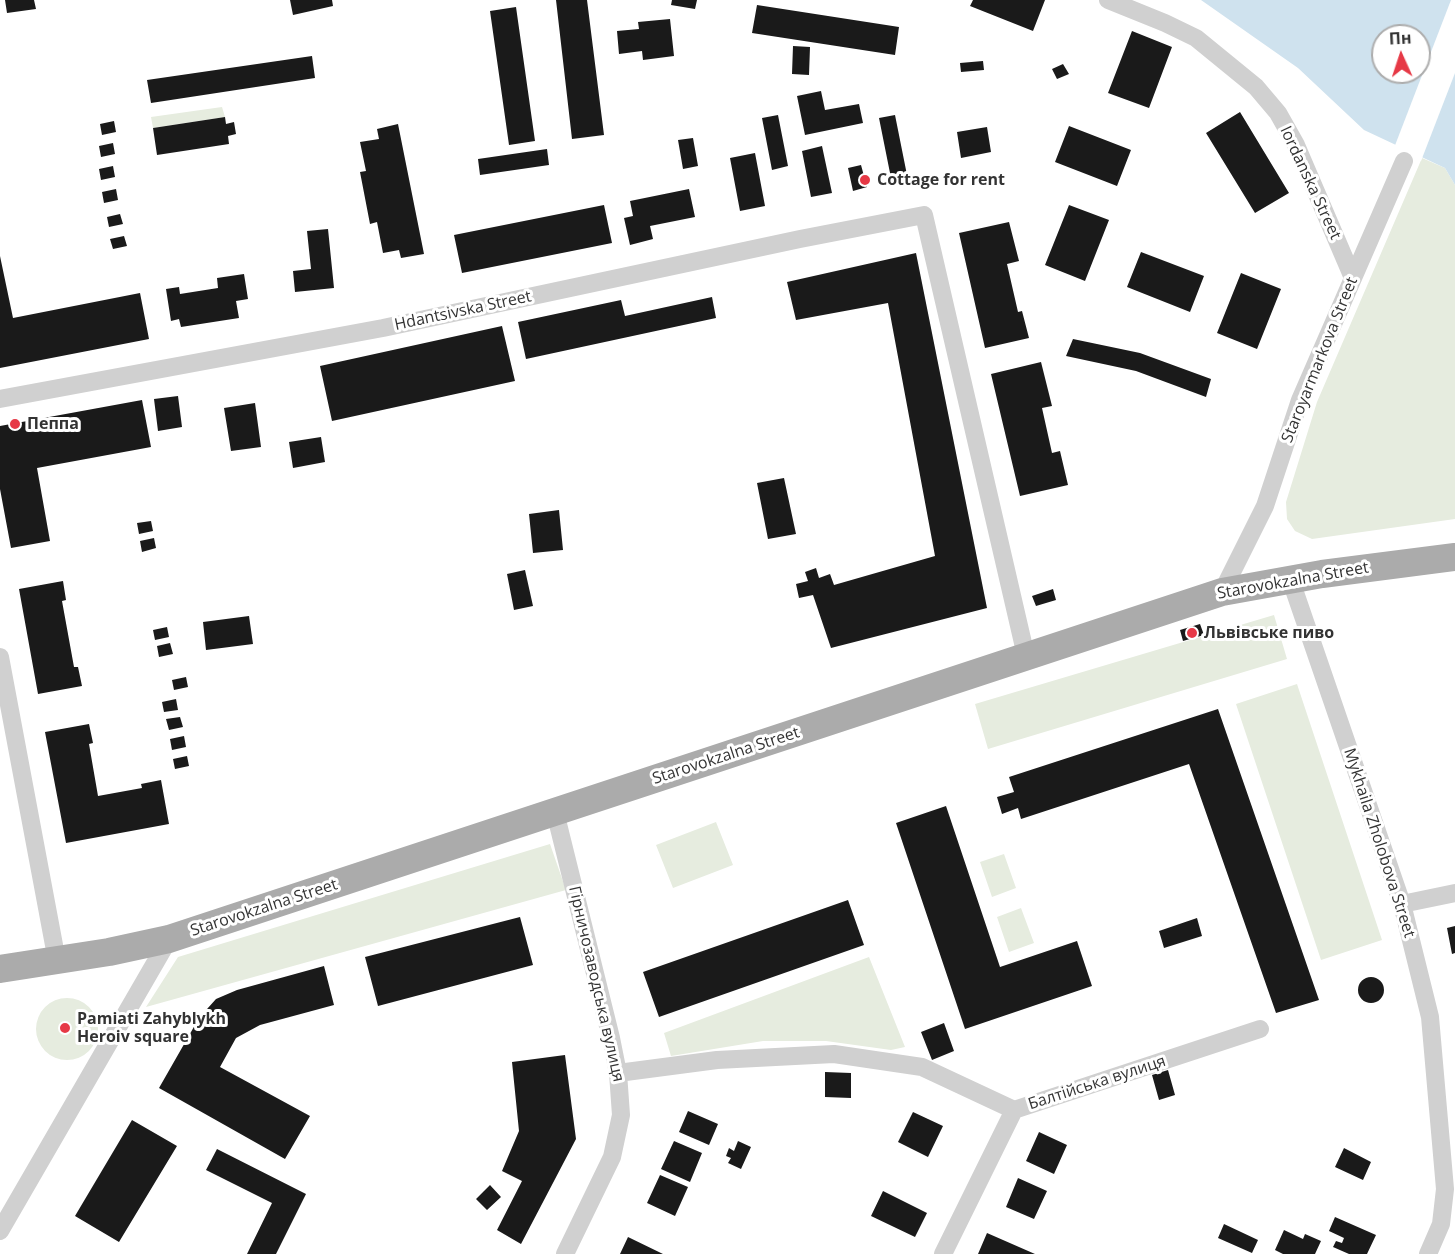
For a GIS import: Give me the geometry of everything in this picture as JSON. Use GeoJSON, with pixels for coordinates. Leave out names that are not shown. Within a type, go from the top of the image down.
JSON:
{"type":"FeatureCollection","features":[{"type":"Feature","properties":{"kind":"main road","name":"Starovokzalna Street"},"geometry":{"type":"LineString","coordinates":[[0,969],[57,961],[168,939],[1222,592],[1290,579],[1455,557]]}},
{"type":"Feature","properties":{"kind":"street","name":"Iordanska Street"},"geometry":{"type":"LineString","coordinates":[[1108,0],[1165,22],[1196,38],[1256,87],[1278,113],[1296,145],[1353,278]]}},
{"type":"Feature","properties":{"kind":"street","name":"Staroyarmarkova Street"},"geometry":{"type":"LineString","coordinates":[[1222,592],[1265,506],[1300,400],[1404,161]]}},
{"type":"Feature","properties":{"kind":"street","name":"Hdantsivska Street"},"geometry":{"type":"LineString","coordinates":[[0,399],[383,328],[800,238],[924,215],[1026,656]]}},
{"type":"Feature","properties":{"kind":"street","name":"Mykhaila Zholobova Street"},"geometry":{"type":"LineString","coordinates":[[1290,579],[1402,904],[1430,1017],[1449,1144],[1441,1224],[1428,1254]]}},
{"type":"Feature","properties":{"kind":"street"},"geometry":{"type":"LineString","coordinates":[[0,657],[57,961]]}},
{"type":"Feature","properties":{"kind":"street","name":"Гірничозаводська вулиця"},"geometry":{"type":"LineString","coordinates":[[555,812],[618,1073],[621,1115],[612,1157],[565,1254]]}},
{"type":"Feature","properties":{"kind":"street"},"geometry":{"type":"LineString","coordinates":[[1402,904],[1455,893]]}},
{"type":"Feature","properties":{"kind":"street"},"geometry":{"type":"LineString","coordinates":[[0,1231],[168,939]]}},
{"type":"Feature","properties":{"kind":"street","name":"Балтійська вулиця"},"geometry":{"type":"LineString","coordinates":[[618,1073],[717,1060],[834,1054],[922,1067],[1014,1110],[1260,1029]]}},
{"type":"Feature","properties":{"kind":"street"},"geometry":{"type":"LineString","coordinates":[[943,1254],[1014,1110]]}},
{"type":"Feature","properties":{"kind":"shaded area"},"geometry":{"type":"Polygon","coordinates":[[[222,107],[225,117],[153,128],[151,117],[222,107]]]}},
{"type":"Feature","properties":{"kind":"shaded area"},"geometry":{"type":"Polygon","coordinates":[[[1422,158],[1445,168],[1455,185],[1455,519],[1312,539],[1295,531],[1287,519],[1286,502],[1317,402],[1422,158]]]}},
{"type":"Feature","properties":{"kind":"shaded area"},"geometry":{"type":"Polygon","coordinates":[[[1274,615],[1287,659],[988,749],[975,704],[1274,615]]]}},
{"type":"Feature","properties":{"kind":"shaded area"},"geometry":{"type":"Polygon","coordinates":[[[1297,684],[1382,940],[1321,960],[1236,704],[1297,684]]]}},
{"type":"Feature","properties":{"kind":"shaded area"},"geometry":{"type":"Polygon","coordinates":[[[716,822],[733,865],[673,888],[656,845],[716,822]]]}},
{"type":"Feature","properties":{"kind":"shaded area"},"geometry":{"type":"Polygon","coordinates":[[[550,844],[566,890],[146,1007],[178,957],[550,844]]]}},
{"type":"Feature","properties":{"kind":"shaded area"},"geometry":{"type":"Polygon","coordinates":[[[1004,854],[1016,888],[992,897],[980,862],[1004,854]]]}},
{"type":"Feature","properties":{"kind":"shaded area"},"geometry":{"type":"Polygon","coordinates":[[[1021,908],[1034,943],[1009,952],[997,917],[1021,908]]]}},
{"type":"Feature","properties":{"kind":"shaded area"},"geometry":{"type":"Polygon","coordinates":[[[869,957],[905,1047],[891,1050],[826,1041],[763,1041],[671,1056],[664,1033],[869,957]]]}},
{"type":"Feature","properties":{"kind":"shaded area"},"geometry":{"type":"Polygon","coordinates":[[[67,998],[84,1003],[89,1007],[93,1012],[98,1029],[93,1046],[89,1051],[84,1055],[67,1060],[50,1055],[45,1051],[41,1046],[36,1029],[41,1012],[45,1007],[50,1003],[67,998]]]}},
{"type":"Feature","properties":{"kind":"water"},"geometry":{"type":"Polygon","coordinates":[[[1201,0],[1455,0],[1455,185],[1445,168],[1364,130],[1298,68],[1201,0]]]}},
{"type":"Feature","properties":{"kind":"pier"},"geometry":{"type":"Polygon","coordinates":[[[1451,0],[1455,0],[1455,73],[1421,161],[1394,148],[1419,84],[1431,84],[1431,52],[1451,0]]]}},
{"type":"Feature","properties":{"kind":"building"},"geometry":{"type":"Polygon","coordinates":[[[5,0],[34,0],[36,9],[7,13],[5,0]]]}},
{"type":"Feature","properties":{"kind":"building"},"geometry":{"type":"Polygon","coordinates":[[[290,0],[332,0],[333,6],[293,15],[290,0]]]}},
{"type":"Feature","properties":{"kind":"building"},"geometry":{"type":"Polygon","coordinates":[[[556,0],[587,0],[604,135],[572,139],[556,0]]]}},
{"type":"Feature","properties":{"kind":"building"},"geometry":{"type":"Polygon","coordinates":[[[672,0],[697,0],[695,9],[671,5],[672,0]]]}},
{"type":"Feature","properties":{"kind":"building"},"geometry":{"type":"Polygon","coordinates":[[[973,0],[1045,0],[1033,31],[970,6],[973,0]]]}},
{"type":"Feature","properties":{"kind":"building"},"geometry":{"type":"Polygon","coordinates":[[[757,5],[899,27],[895,55],[752,33],[757,5]]]}},
{"type":"Feature","properties":{"kind":"building"},"geometry":{"type":"Polygon","coordinates":[[[516,7],[535,141],[509,145],[490,11],[516,7]]]}},
{"type":"Feature","properties":{"kind":"building"},"geometry":{"type":"Polygon","coordinates":[[[670,19],[674,56],[643,60],[642,51],[619,54],[617,31],[639,29],[638,22],[670,19]]]}},
{"type":"Feature","properties":{"kind":"building"},"geometry":{"type":"Polygon","coordinates":[[[1132,31],[1172,47],[1149,108],[1108,93],[1132,31]]]}},
{"type":"Feature","properties":{"kind":"building"},"geometry":{"type":"Polygon","coordinates":[[[793,46],[810,47],[809,75],[792,74],[793,46]]]}},
{"type":"Feature","properties":{"kind":"building"},"geometry":{"type":"Polygon","coordinates":[[[312,56],[315,78],[151,103],[147,80],[312,56]]]}},
{"type":"Feature","properties":{"kind":"building"},"geometry":{"type":"Polygon","coordinates":[[[983,61],[984,70],[961,72],[960,63],[983,61]]]}},
{"type":"Feature","properties":{"kind":"building"},"geometry":{"type":"Polygon","coordinates":[[[1063,64],[1069,74],[1057,79],[1052,69],[1063,64]]]}},
{"type":"Feature","properties":{"kind":"building"},"geometry":{"type":"Polygon","coordinates":[[[821,91],[825,110],[859,104],[863,123],[805,135],[797,96],[821,91]]]}},
{"type":"Feature","properties":{"kind":"building"},"geometry":{"type":"Polygon","coordinates":[[[1240,112],[1289,193],[1255,213],[1206,133],[1240,112]]]}},
{"type":"Feature","properties":{"kind":"building"},"geometry":{"type":"Polygon","coordinates":[[[778,115],[788,166],[772,170],[762,118],[778,115]]]}},
{"type":"Feature","properties":{"kind":"building"},"geometry":{"type":"Polygon","coordinates":[[[895,115],[907,175],[891,178],[879,118],[895,115]]]}},
{"type":"Feature","properties":{"kind":"building"},"geometry":{"type":"Polygon","coordinates":[[[225,117],[226,124],[234,122],[236,134],[228,136],[229,144],[157,155],[153,128],[225,117]]]}},
{"type":"Feature","properties":{"kind":"building"},"geometry":{"type":"Polygon","coordinates":[[[114,121],[116,132],[102,135],[100,124],[114,121]]]}},
{"type":"Feature","properties":{"kind":"building"},"geometry":{"type":"Polygon","coordinates":[[[398,124],[424,254],[401,258],[399,250],[383,253],[377,222],[370,224],[360,172],[366,171],[360,142],[379,139],[377,129],[398,124]]]}},
{"type":"Feature","properties":{"kind":"building"},"geometry":{"type":"Polygon","coordinates":[[[1069,126],[1131,150],[1117,186],[1055,162],[1069,126]]]}},
{"type":"Feature","properties":{"kind":"building"},"geometry":{"type":"Polygon","coordinates":[[[987,127],[991,152],[961,158],[957,132],[987,127]]]}},
{"type":"Feature","properties":{"kind":"building"},"geometry":{"type":"Polygon","coordinates":[[[693,138],[698,166],[683,169],[678,140],[693,138]]]}},
{"type":"Feature","properties":{"kind":"building"},"geometry":{"type":"Polygon","coordinates":[[[113,143],[115,154],[101,157],[99,146],[113,143]]]}},
{"type":"Feature","properties":{"kind":"building"},"geometry":{"type":"Polygon","coordinates":[[[822,146],[832,193],[811,197],[802,151],[822,146]]]}},
{"type":"Feature","properties":{"kind":"building"},"geometry":{"type":"Polygon","coordinates":[[[547,149],[549,165],[480,175],[478,159],[547,149]]]}},
{"type":"Feature","properties":{"kind":"building"},"geometry":{"type":"Polygon","coordinates":[[[755,153],[765,206],[740,211],[730,158],[755,153]]]}},
{"type":"Feature","properties":{"kind":"building"},"geometry":{"type":"Polygon","coordinates":[[[861,165],[867,187],[853,191],[848,168],[861,165]]]}},
{"type":"Feature","properties":{"kind":"building"},"geometry":{"type":"Polygon","coordinates":[[[113,166],[115,177],[101,180],[99,169],[113,166]]]}},
{"type":"Feature","properties":{"kind":"building"},"geometry":{"type":"Polygon","coordinates":[[[116,189],[118,200],[104,203],[102,192],[116,189]]]}},
{"type":"Feature","properties":{"kind":"building"},"geometry":{"type":"Polygon","coordinates":[[[689,189],[695,217],[650,226],[653,239],[630,245],[624,218],[633,216],[630,201],[689,189]]]}},
{"type":"Feature","properties":{"kind":"building"},"geometry":{"type":"Polygon","coordinates":[[[604,205],[612,243],[462,273],[454,235],[604,205]]]}},
{"type":"Feature","properties":{"kind":"building"},"geometry":{"type":"Polygon","coordinates":[[[1069,205],[1109,220],[1085,281],[1045,265],[1069,205]]]}},
{"type":"Feature","properties":{"kind":"building"},"geometry":{"type":"Polygon","coordinates":[[[120,214],[123,224],[109,227],[107,217],[120,214]]]}},
{"type":"Feature","properties":{"kind":"building"},"geometry":{"type":"Polygon","coordinates":[[[1009,222],[1019,261],[1007,264],[1018,312],[1022,311],[1029,338],[985,348],[959,233],[1009,222]]]}},
{"type":"Feature","properties":{"kind":"building"},"geometry":{"type":"Polygon","coordinates":[[[328,229],[334,288],[295,292],[293,271],[311,269],[307,231],[328,229]]]}},
{"type":"Feature","properties":{"kind":"building"},"geometry":{"type":"Polygon","coordinates":[[[124,236],[127,246],[113,249],[110,239],[124,236]]]}},
{"type":"Feature","properties":{"kind":"building"},"geometry":{"type":"Polygon","coordinates":[[[1141,252],[1204,276],[1190,312],[1127,287],[1141,252]]]}},
{"type":"Feature","properties":{"kind":"building"},"geometry":{"type":"Polygon","coordinates":[[[916,253],[987,608],[831,648],[813,595],[799,598],[796,584],[808,581],[805,572],[816,568],[819,578],[830,574],[834,585],[935,556],[888,303],[796,320],[787,282],[916,253]]]}},
{"type":"Feature","properties":{"kind":"building"},"geometry":{"type":"Polygon","coordinates":[[[0,256],[13,318],[140,293],[149,339],[0,368],[0,256]]]}},
{"type":"Feature","properties":{"kind":"building"},"geometry":{"type":"Polygon","coordinates":[[[1241,273],[1281,289],[1257,349],[1217,333],[1241,273]]]}},
{"type":"Feature","properties":{"kind":"building"},"geometry":{"type":"Polygon","coordinates":[[[244,274],[248,299],[236,301],[239,318],[181,327],[179,319],[171,321],[166,289],[179,287],[180,294],[218,288],[217,278],[244,274]]]}},
{"type":"Feature","properties":{"kind":"building"},"geometry":{"type":"Polygon","coordinates":[[[712,297],[716,318],[526,359],[518,322],[621,300],[625,316],[712,297]]]}},
{"type":"Feature","properties":{"kind":"building"},"geometry":{"type":"Polygon","coordinates":[[[502,326],[515,381],[332,421],[320,366],[502,326]]]}},
{"type":"Feature","properties":{"kind":"building"},"geometry":{"type":"Polygon","coordinates":[[[1073,339],[1140,353],[1211,379],[1206,397],[1136,371],[1066,356],[1073,339]]]}},
{"type":"Feature","properties":{"kind":"building"},"geometry":{"type":"Polygon","coordinates":[[[1041,362],[1052,406],[1042,408],[1052,453],[1060,451],[1068,485],[1020,496],[991,374],[1041,362]]]}},
{"type":"Feature","properties":{"kind":"building"},"geometry":{"type":"Polygon","coordinates":[[[178,396],[182,427],[158,431],[154,399],[178,396]]]}},
{"type":"Feature","properties":{"kind":"building"},"geometry":{"type":"Polygon","coordinates":[[[142,400],[151,447],[37,468],[50,541],[11,548],[0,489],[0,426],[142,400]]]}},
{"type":"Feature","properties":{"kind":"building"},"geometry":{"type":"Polygon","coordinates":[[[255,403],[261,447],[231,451],[224,408],[255,403]]]}},
{"type":"Feature","properties":{"kind":"building"},"geometry":{"type":"Polygon","coordinates":[[[321,437],[325,462],[293,468],[289,442],[321,437]]]}},
{"type":"Feature","properties":{"kind":"building"},"geometry":{"type":"Polygon","coordinates":[[[784,478],[796,534],[768,539],[757,483],[784,478]]]}},
{"type":"Feature","properties":{"kind":"building"},"geometry":{"type":"Polygon","coordinates":[[[559,510],[563,550],[533,553],[529,514],[559,510]]]}},
{"type":"Feature","properties":{"kind":"building"},"geometry":{"type":"Polygon","coordinates":[[[151,521],[153,531],[139,534],[137,523],[151,521]]]}},
{"type":"Feature","properties":{"kind":"building"},"geometry":{"type":"Polygon","coordinates":[[[154,538],[156,548],[142,552],[140,541],[154,538]]]}},
{"type":"Feature","properties":{"kind":"building"},"geometry":{"type":"Polygon","coordinates":[[[525,570],[533,606],[514,610],[507,574],[525,570]]]}},
{"type":"Feature","properties":{"kind":"building"},"geometry":{"type":"Polygon","coordinates":[[[63,581],[66,600],[62,601],[74,667],[78,667],[82,686],[38,694],[19,589],[63,581]]]}},
{"type":"Feature","properties":{"kind":"building"},"geometry":{"type":"Polygon","coordinates":[[[1053,589],[1056,600],[1036,606],[1032,596],[1053,589]]]}},
{"type":"Feature","properties":{"kind":"building"},"geometry":{"type":"Polygon","coordinates":[[[249,616],[253,644],[206,650],[203,622],[249,616]]]}},
{"type":"Feature","properties":{"kind":"building","name":"Львівське пиво"},"geometry":{"type":"Polygon","coordinates":[[[1200,624],[1204,635],[1183,641],[1180,630],[1200,624]]]}},
{"type":"Feature","properties":{"kind":"building"},"geometry":{"type":"Polygon","coordinates":[[[167,627],[169,637],[155,640],[153,630],[167,627]]]}},
{"type":"Feature","properties":{"kind":"building"},"geometry":{"type":"Polygon","coordinates":[[[170,643],[173,654],[159,657],[157,646],[170,643]]]}},
{"type":"Feature","properties":{"kind":"building"},"geometry":{"type":"Polygon","coordinates":[[[186,677],[188,687],[174,690],[172,680],[186,677]]]}},
{"type":"Feature","properties":{"kind":"building"},"geometry":{"type":"Polygon","coordinates":[[[176,699],[178,710],[164,712],[162,702],[176,699]]]}},
{"type":"Feature","properties":{"kind":"building"},"geometry":{"type":"Polygon","coordinates":[[[1218,709],[1319,1000],[1276,1013],[1189,764],[1021,819],[1018,808],[1002,814],[997,797],[1014,792],[1009,777],[1218,709]]]}},
{"type":"Feature","properties":{"kind":"building"},"geometry":{"type":"Polygon","coordinates":[[[180,717],[183,727],[169,730],[166,719],[180,717]]]}},
{"type":"Feature","properties":{"kind":"building"},"geometry":{"type":"Polygon","coordinates":[[[89,724],[93,743],[89,744],[98,796],[142,788],[141,784],[161,780],[169,824],[66,843],[45,732],[89,724]]]}},
{"type":"Feature","properties":{"kind":"building"},"geometry":{"type":"Polygon","coordinates":[[[184,736],[186,747],[172,750],[170,739],[184,736]]]}},
{"type":"Feature","properties":{"kind":"building"},"geometry":{"type":"Polygon","coordinates":[[[187,756],[189,766],[175,769],[173,759],[187,756]]]}},
{"type":"Feature","properties":{"kind":"building"},"geometry":{"type":"Polygon","coordinates":[[[946,806],[1000,967],[1077,941],[1092,986],[965,1029],[896,823],[946,806]]]}},
{"type":"Feature","properties":{"kind":"building"},"geometry":{"type":"Polygon","coordinates":[[[848,900],[864,945],[659,1017],[643,972],[848,900]]]}},
{"type":"Feature","properties":{"kind":"building"},"geometry":{"type":"Polygon","coordinates":[[[520,917],[533,965],[378,1006],[365,957],[520,917]]]}},
{"type":"Feature","properties":{"kind":"building"},"geometry":{"type":"Polygon","coordinates":[[[1197,918],[1202,936],[1164,948],[1159,931],[1197,918]]]}},
{"type":"Feature","properties":{"kind":"building"},"geometry":{"type":"Polygon","coordinates":[[[1455,926],[1455,953],[1452,954],[1447,928],[1455,926]]]}},
{"type":"Feature","properties":{"kind":"building"},"geometry":{"type":"Polygon","coordinates":[[[324,966],[334,1005],[260,1025],[236,1038],[220,1067],[310,1116],[285,1159],[159,1088],[199,1018],[216,999],[237,990],[324,966]]]}},
{"type":"Feature","properties":{"kind":"building"},"geometry":{"type":"Polygon","coordinates":[[[1371,977],[1380,981],[1384,990],[1380,999],[1371,1003],[1362,999],[1358,990],[1362,981],[1371,977]]]}},
{"type":"Feature","properties":{"kind":"building"},"geometry":{"type":"Polygon","coordinates":[[[944,1023],[954,1051],[932,1060],[921,1032],[944,1023]]]}},
{"type":"Feature","properties":{"kind":"building"},"geometry":{"type":"Polygon","coordinates":[[[565,1055],[576,1139],[521,1244],[497,1230],[522,1181],[502,1171],[519,1131],[512,1062],[565,1055]]]}},
{"type":"Feature","properties":{"kind":"building"},"geometry":{"type":"Polygon","coordinates":[[[1168,1070],[1175,1095],[1159,1100],[1152,1075],[1168,1070]]]}},
{"type":"Feature","properties":{"kind":"building"},"geometry":{"type":"Polygon","coordinates":[[[825,1072],[851,1073],[851,1098],[825,1097],[825,1072]]]}},
{"type":"Feature","properties":{"kind":"building"},"geometry":{"type":"Polygon","coordinates":[[[688,1111],[718,1124],[709,1145],[679,1132],[688,1111]]]}},
{"type":"Feature","properties":{"kind":"building"},"geometry":{"type":"Polygon","coordinates":[[[913,1112],[943,1126],[928,1157],[898,1142],[913,1112]]]}},
{"type":"Feature","properties":{"kind":"building"},"geometry":{"type":"Polygon","coordinates":[[[132,1120],[177,1146],[119,1242],[75,1216],[132,1120]]]}},
{"type":"Feature","properties":{"kind":"building"},"geometry":{"type":"Polygon","coordinates":[[[1039,1132],[1067,1145],[1054,1174],[1026,1161],[1039,1132]]]}},
{"type":"Feature","properties":{"kind":"building"},"geometry":{"type":"Polygon","coordinates":[[[674,1141],[702,1153],[690,1182],[661,1169],[674,1141]]]}},
{"type":"Feature","properties":{"kind":"building"},"geometry":{"type":"Polygon","coordinates":[[[738,1141],[751,1147],[741,1169],[728,1163],[731,1158],[726,1156],[729,1148],[734,1151],[738,1141]]]}},
{"type":"Feature","properties":{"kind":"building"},"geometry":{"type":"Polygon","coordinates":[[[1344,1148],[1371,1162],[1363,1180],[1335,1167],[1344,1148]]]}},
{"type":"Feature","properties":{"kind":"building"},"geometry":{"type":"Polygon","coordinates":[[[217,1149],[306,1194],[276,1254],[247,1254],[272,1203],[206,1170],[217,1149]]]}},
{"type":"Feature","properties":{"kind":"building"},"geometry":{"type":"Polygon","coordinates":[[[660,1175],[688,1187],[675,1216],[647,1203],[660,1175]]]}},
{"type":"Feature","properties":{"kind":"building"},"geometry":{"type":"Polygon","coordinates":[[[1018,1178],[1047,1191],[1034,1219],[1006,1207],[1018,1178]]]}},
{"type":"Feature","properties":{"kind":"building"},"geometry":{"type":"Polygon","coordinates":[[[490,1185],[501,1197],[487,1210],[476,1199],[490,1185]]]}},
{"type":"Feature","properties":{"kind":"building"},"geometry":{"type":"Polygon","coordinates":[[[883,1191],[927,1213],[915,1237],[871,1216],[883,1191]]]}},
{"type":"Feature","properties":{"kind":"building"},"geometry":{"type":"Polygon","coordinates":[[[1335,1217],[1376,1235],[1367,1254],[1349,1254],[1333,1247],[1336,1241],[1342,1243],[1344,1238],[1329,1231],[1335,1217]]]}},
{"type":"Feature","properties":{"kind":"building"},"geometry":{"type":"Polygon","coordinates":[[[1224,1224],[1258,1240],[1252,1253],[1218,1238],[1224,1224]]]}},
{"type":"Feature","properties":{"kind":"building"},"geometry":{"type":"Polygon","coordinates":[[[1284,1230],[1303,1239],[1305,1234],[1321,1241],[1315,1254],[1283,1254],[1275,1250],[1284,1230]]]}},
{"type":"Feature","properties":{"kind":"building"},"geometry":{"type":"Polygon","coordinates":[[[987,1233],[1035,1254],[978,1254],[987,1233]]]}},
{"type":"Feature","properties":{"kind":"building"},"geometry":{"type":"Polygon","coordinates":[[[628,1237],[663,1254],[620,1254],[628,1237]]]}},
{"type":"Feature","properties":{"kind":"place","name":"Cottage for rent"},"geometry":{"type":"Point","coordinates":[865,180]}},
{"type":"Feature","properties":{"kind":"place","name":"Пеппа"},"geometry":{"type":"Point","coordinates":[15,424]}},
{"type":"Feature","properties":{"kind":"place","name":"Львівське пиво"},"geometry":{"type":"Point","coordinates":[1192,633]}},
{"type":"Feature","properties":{"kind":"place","name":"Pamiati Zahyblykh Heroiv square"},"geometry":{"type":"Point","coordinates":[65,1028]}}]}
